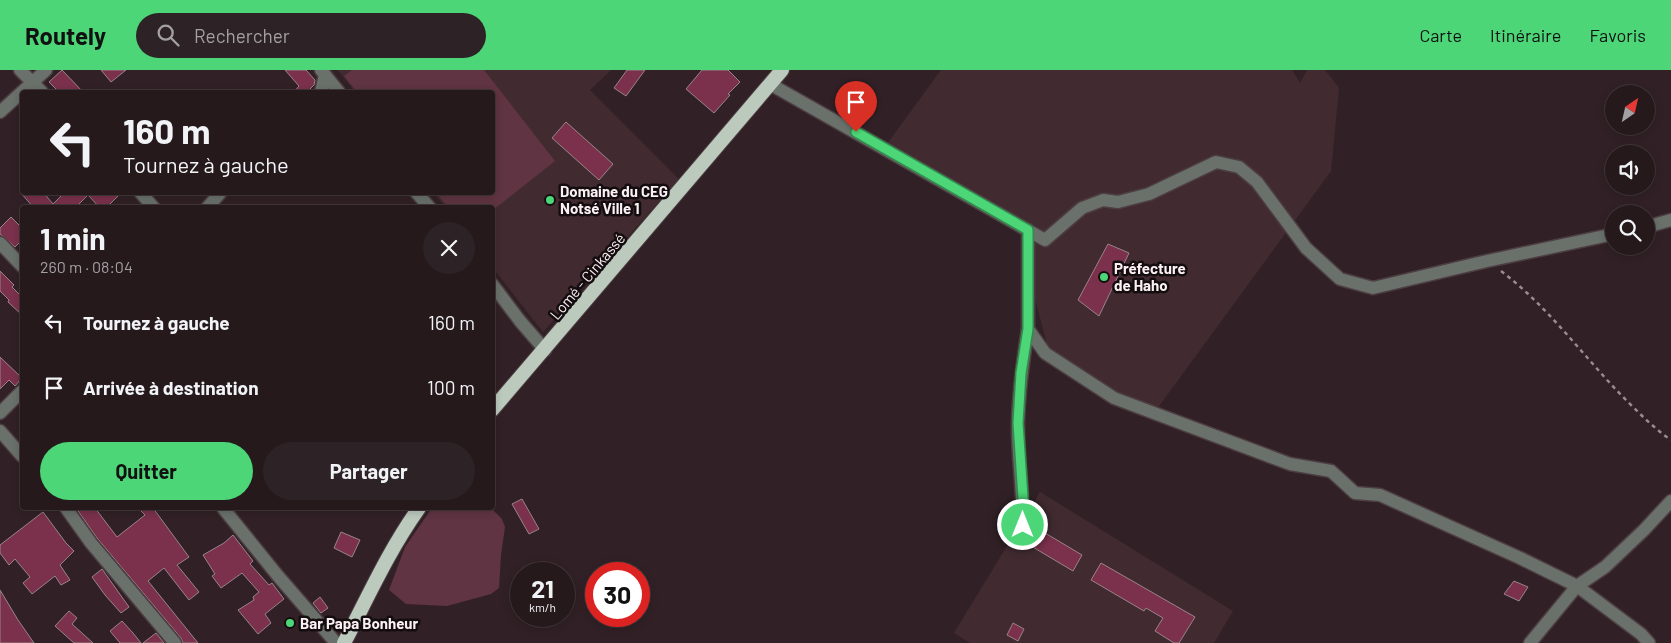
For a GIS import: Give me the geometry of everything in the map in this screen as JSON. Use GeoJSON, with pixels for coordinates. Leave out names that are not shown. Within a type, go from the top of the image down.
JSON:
{"type":"FeatureCollection","features":[{"type":"Feature","properties":{"kind":"highway","name":"Lomé - Cinkassé"},"geometry":{"type":"LineString","coordinates":[[495,407],[546,350],[782,70]]}},
{"type":"Feature","properties":{"kind":"highway"},"geometry":{"type":"LineString","coordinates":[[344,643],[378,575],[409,522],[418,510]]}},
{"type":"Feature","properties":{"kind":"street"},"geometry":{"type":"LineString","coordinates":[[20,70],[40,90]]}},
{"type":"Feature","properties":{"kind":"street"},"geometry":{"type":"LineString","coordinates":[[23,90],[46,70]]}},
{"type":"Feature","properties":{"kind":"street"},"geometry":{"type":"LineString","coordinates":[[321,90],[323,72]]}},
{"type":"Feature","properties":{"kind":"street"},"geometry":{"type":"LineString","coordinates":[[323,72],[338,90]]}},
{"type":"Feature","properties":{"kind":"street"},"geometry":{"type":"LineString","coordinates":[[770,84],[1045,240],[1082,208],[1102,200],[1118,202],[1149,194],[1216,162],[1239,168],[1257,182],[1306,248],[1340,279],[1373,288],[1605,236]]}},
{"type":"Feature","properties":{"kind":"street"},"geometry":{"type":"LineString","coordinates":[[0,112],[20,93]]}},
{"type":"Feature","properties":{"kind":"street"},"geometry":{"type":"LineString","coordinates":[[143,195],[151,205]]}},
{"type":"Feature","properties":{"kind":"street"},"geometry":{"type":"LineString","coordinates":[[210,205],[219,195]]}},
{"type":"Feature","properties":{"kind":"street"},"geometry":{"type":"LineString","coordinates":[[419,195],[427,205]]}},
{"type":"Feature","properties":{"kind":"street"},"geometry":{"type":"LineString","coordinates":[[1655,224],[1671,220]]}},
{"type":"Feature","properties":{"kind":"street"},"geometry":{"type":"LineString","coordinates":[[1022,536],[1024,513],[1018,423],[1021,373],[1028,329],[1028,230]]}},
{"type":"Feature","properties":{"kind":"street"},"geometry":{"type":"LineString","coordinates":[[0,243],[20,264]]}},
{"type":"Feature","properties":{"kind":"street"},"geometry":{"type":"LineString","coordinates":[[495,288],[520,322],[546,350]]}},
{"type":"Feature","properties":{"kind":"street"},"geometry":{"type":"LineString","coordinates":[[1028,329],[1045,353],[1114,398],[1290,464],[1331,471],[1355,493],[1380,495],[1578,586],[1641,634],[1649,643]]}},
{"type":"Feature","properties":{"kind":"street"},"geometry":{"type":"LineString","coordinates":[[0,413],[20,393]]}},
{"type":"Feature","properties":{"kind":"street"},"geometry":{"type":"LineString","coordinates":[[0,431],[20,454]]}},
{"type":"Feature","properties":{"kind":"street"},"geometry":{"type":"LineString","coordinates":[[1530,643],[1563,601],[1578,586],[1605,567],[1671,501]]}},
{"type":"Feature","properties":{"kind":"street"},"geometry":{"type":"LineString","coordinates":[[67,510],[91,543],[175,643]]}},
{"type":"Feature","properties":{"kind":"street"},"geometry":{"type":"LineString","coordinates":[[225,510],[336,643]]}},
{"type":"Feature","properties":{"kind":"path"},"geometry":{"type":"LineString","coordinates":[[1487,261],[1511,279],[1542,307],[1606,380],[1656,430],[1671,440]]}},
{"type":"Feature","properties":{"kind":"shaded area","name":"Domaine du CEG Notsé Ville 1"},"geometry":{"type":"Polygon","coordinates":[[[338,70],[611,70],[590,90],[679,179],[543,332],[495,271],[495,205],[443,205],[436,195],[495,195],[495,90],[353,90],[338,70]]]}},
{"type":"Feature","properties":{"kind":"shaded area"},"geometry":{"type":"Polygon","coordinates":[[[352,70],[484,70],[555,161],[495,208],[495,205],[446,205],[438,195],[495,195],[495,90],[355,90],[344,76],[352,70]]]}},
{"type":"Feature","properties":{"kind":"shaded area"},"geometry":{"type":"Polygon","coordinates":[[[941,70],[1292,70],[1300,83],[1307,70],[1325,70],[1339,88],[1331,171],[1157,409],[1114,393],[1048,348],[1034,295],[1035,243],[1016,216],[887,144],[941,70]]]}},
{"type":"Feature","properties":{"kind":"shaded area"},"geometry":{"type":"Polygon","coordinates":[[[1040,492],[1233,611],[1214,643],[970,643],[954,633],[1040,492]]]}},
{"type":"Feature","properties":{"kind":"shaded area"},"geometry":{"type":"Polygon","coordinates":[[[431,510],[493,510],[502,519],[505,527],[499,588],[491,594],[447,606],[406,604],[389,590],[405,547],[431,510]]]}},
{"type":"Feature","properties":{"kind":"building"},"geometry":{"type":"Polygon","coordinates":[[[62,70],[81,90],[57,90],[49,82],[62,70]]]}},
{"type":"Feature","properties":{"kind":"building"},"geometry":{"type":"Polygon","coordinates":[[[101,70],[126,70],[111,82],[101,70]]]}},
{"type":"Feature","properties":{"kind":"building"},"geometry":{"type":"Polygon","coordinates":[[[285,70],[306,70],[315,80],[314,85],[309,90],[296,90],[299,86],[285,70]]]}},
{"type":"Feature","properties":{"kind":"building"},"geometry":{"type":"Polygon","coordinates":[[[627,70],[645,70],[626,96],[614,88],[627,70]]]}},
{"type":"Feature","properties":{"kind":"building"},"geometry":{"type":"Polygon","coordinates":[[[702,70],[728,70],[740,82],[714,113],[686,89],[702,70]]]}},
{"type":"Feature","properties":{"kind":"building"},"geometry":{"type":"Polygon","coordinates":[[[566,122],[613,164],[599,180],[552,138],[566,122]]]}},
{"type":"Feature","properties":{"kind":"building"},"geometry":{"type":"Polygon","coordinates":[[[23,195],[46,195],[53,204],[62,195],[88,195],[78,205],[31,205],[23,195]]]}},
{"type":"Feature","properties":{"kind":"building"},"geometry":{"type":"Polygon","coordinates":[[[88,195],[119,195],[109,205],[97,205],[88,195]]]}},
{"type":"Feature","properties":{"kind":"building"},"geometry":{"type":"Polygon","coordinates":[[[11,217],[20,226],[20,242],[15,247],[0,234],[0,228],[11,217]]]}},
{"type":"Feature","properties":{"kind":"building","name":"Préfecture de Haho"},"geometry":{"type":"Polygon","coordinates":[[[1108,244],[1129,253],[1099,316],[1078,300],[1108,244]]]}},
{"type":"Feature","properties":{"kind":"building"},"geometry":{"type":"Polygon","coordinates":[[[0,271],[14,285],[12,287],[20,295],[20,313],[8,302],[9,300],[0,291],[0,271]]]}},
{"type":"Feature","properties":{"kind":"building"},"geometry":{"type":"Polygon","coordinates":[[[0,357],[20,376],[20,380],[15,386],[9,380],[0,389],[0,357]]]}},
{"type":"Feature","properties":{"kind":"building"},"geometry":{"type":"Polygon","coordinates":[[[522,499],[539,529],[529,534],[512,504],[522,499]]]}},
{"type":"Feature","properties":{"kind":"building"},"geometry":{"type":"Polygon","coordinates":[[[77,510],[97,510],[117,537],[145,515],[140,510],[154,510],[189,557],[177,565],[199,592],[189,600],[164,568],[148,581],[198,643],[183,643],[181,638],[97,538],[77,510]]]}},
{"type":"Feature","properties":{"kind":"building"},"geometry":{"type":"Polygon","coordinates":[[[43,512],[74,551],[60,565],[70,580],[61,585],[55,576],[32,594],[23,583],[30,577],[15,559],[9,565],[0,553],[0,545],[43,512]]]}},
{"type":"Feature","properties":{"kind":"building"},"geometry":{"type":"Polygon","coordinates":[[[1035,527],[1082,555],[1073,571],[1026,543],[1035,527]]]}},
{"type":"Feature","properties":{"kind":"building"},"geometry":{"type":"Polygon","coordinates":[[[341,532],[360,540],[352,557],[334,548],[341,532]]]}},
{"type":"Feature","properties":{"kind":"building"},"geometry":{"type":"Polygon","coordinates":[[[233,535],[253,561],[250,564],[269,585],[272,583],[284,599],[265,614],[271,623],[258,634],[238,610],[254,600],[253,597],[259,592],[242,573],[221,588],[212,576],[215,574],[203,555],[224,543],[233,535]]]}},
{"type":"Feature","properties":{"kind":"building"},"geometry":{"type":"Polygon","coordinates":[[[1101,563],[1195,617],[1179,643],[1174,643],[1155,631],[1163,618],[1146,608],[1144,611],[1091,580],[1101,563]]]}},
{"type":"Feature","properties":{"kind":"building"},"geometry":{"type":"Polygon","coordinates":[[[102,569],[129,607],[121,613],[92,577],[102,569]]]}},
{"type":"Feature","properties":{"kind":"building"},"geometry":{"type":"Polygon","coordinates":[[[1514,581],[1528,587],[1519,601],[1504,594],[1514,581]]]}},
{"type":"Feature","properties":{"kind":"building"},"geometry":{"type":"Polygon","coordinates":[[[0,590],[18,620],[34,643],[0,643],[0,590]]]}},
{"type":"Feature","properties":{"kind":"building"},"geometry":{"type":"Polygon","coordinates":[[[320,597],[328,608],[321,613],[313,603],[320,597]]]}},
{"type":"Feature","properties":{"kind":"building"},"geometry":{"type":"Polygon","coordinates":[[[69,611],[77,618],[72,624],[93,643],[74,643],[55,626],[69,611]]]}},
{"type":"Feature","properties":{"kind":"building"},"geometry":{"type":"Polygon","coordinates":[[[122,621],[141,643],[120,643],[110,631],[122,621]]]}},
{"type":"Feature","properties":{"kind":"building"},"geometry":{"type":"Polygon","coordinates":[[[1013,623],[1024,629],[1018,641],[1007,635],[1013,623]]]}},
{"type":"Feature","properties":{"kind":"building"},"geometry":{"type":"Polygon","coordinates":[[[156,633],[164,643],[143,643],[156,633]]]}},
{"type":"Feature","properties":{"kind":"place","name":"Domaine du CEG Notsé Ville 1"},"geometry":{"type":"Point","coordinates":[550,200]}},
{"type":"Feature","properties":{"kind":"place","name":"Préfecture de Haho"},"geometry":{"type":"Point","coordinates":[1104,277]}},
{"type":"Feature","properties":{"kind":"place","name":"Bar Papa Bonheur"},"geometry":{"type":"Point","coordinates":[290,623]}},
{"type":"Feature","properties":{"kind":"route"},"geometry":{"type":"LineString","coordinates":[[856,132],[1028,230],[1028,329],[1021,373],[1018,423],[1024,513],[1023,525]]}}]}
